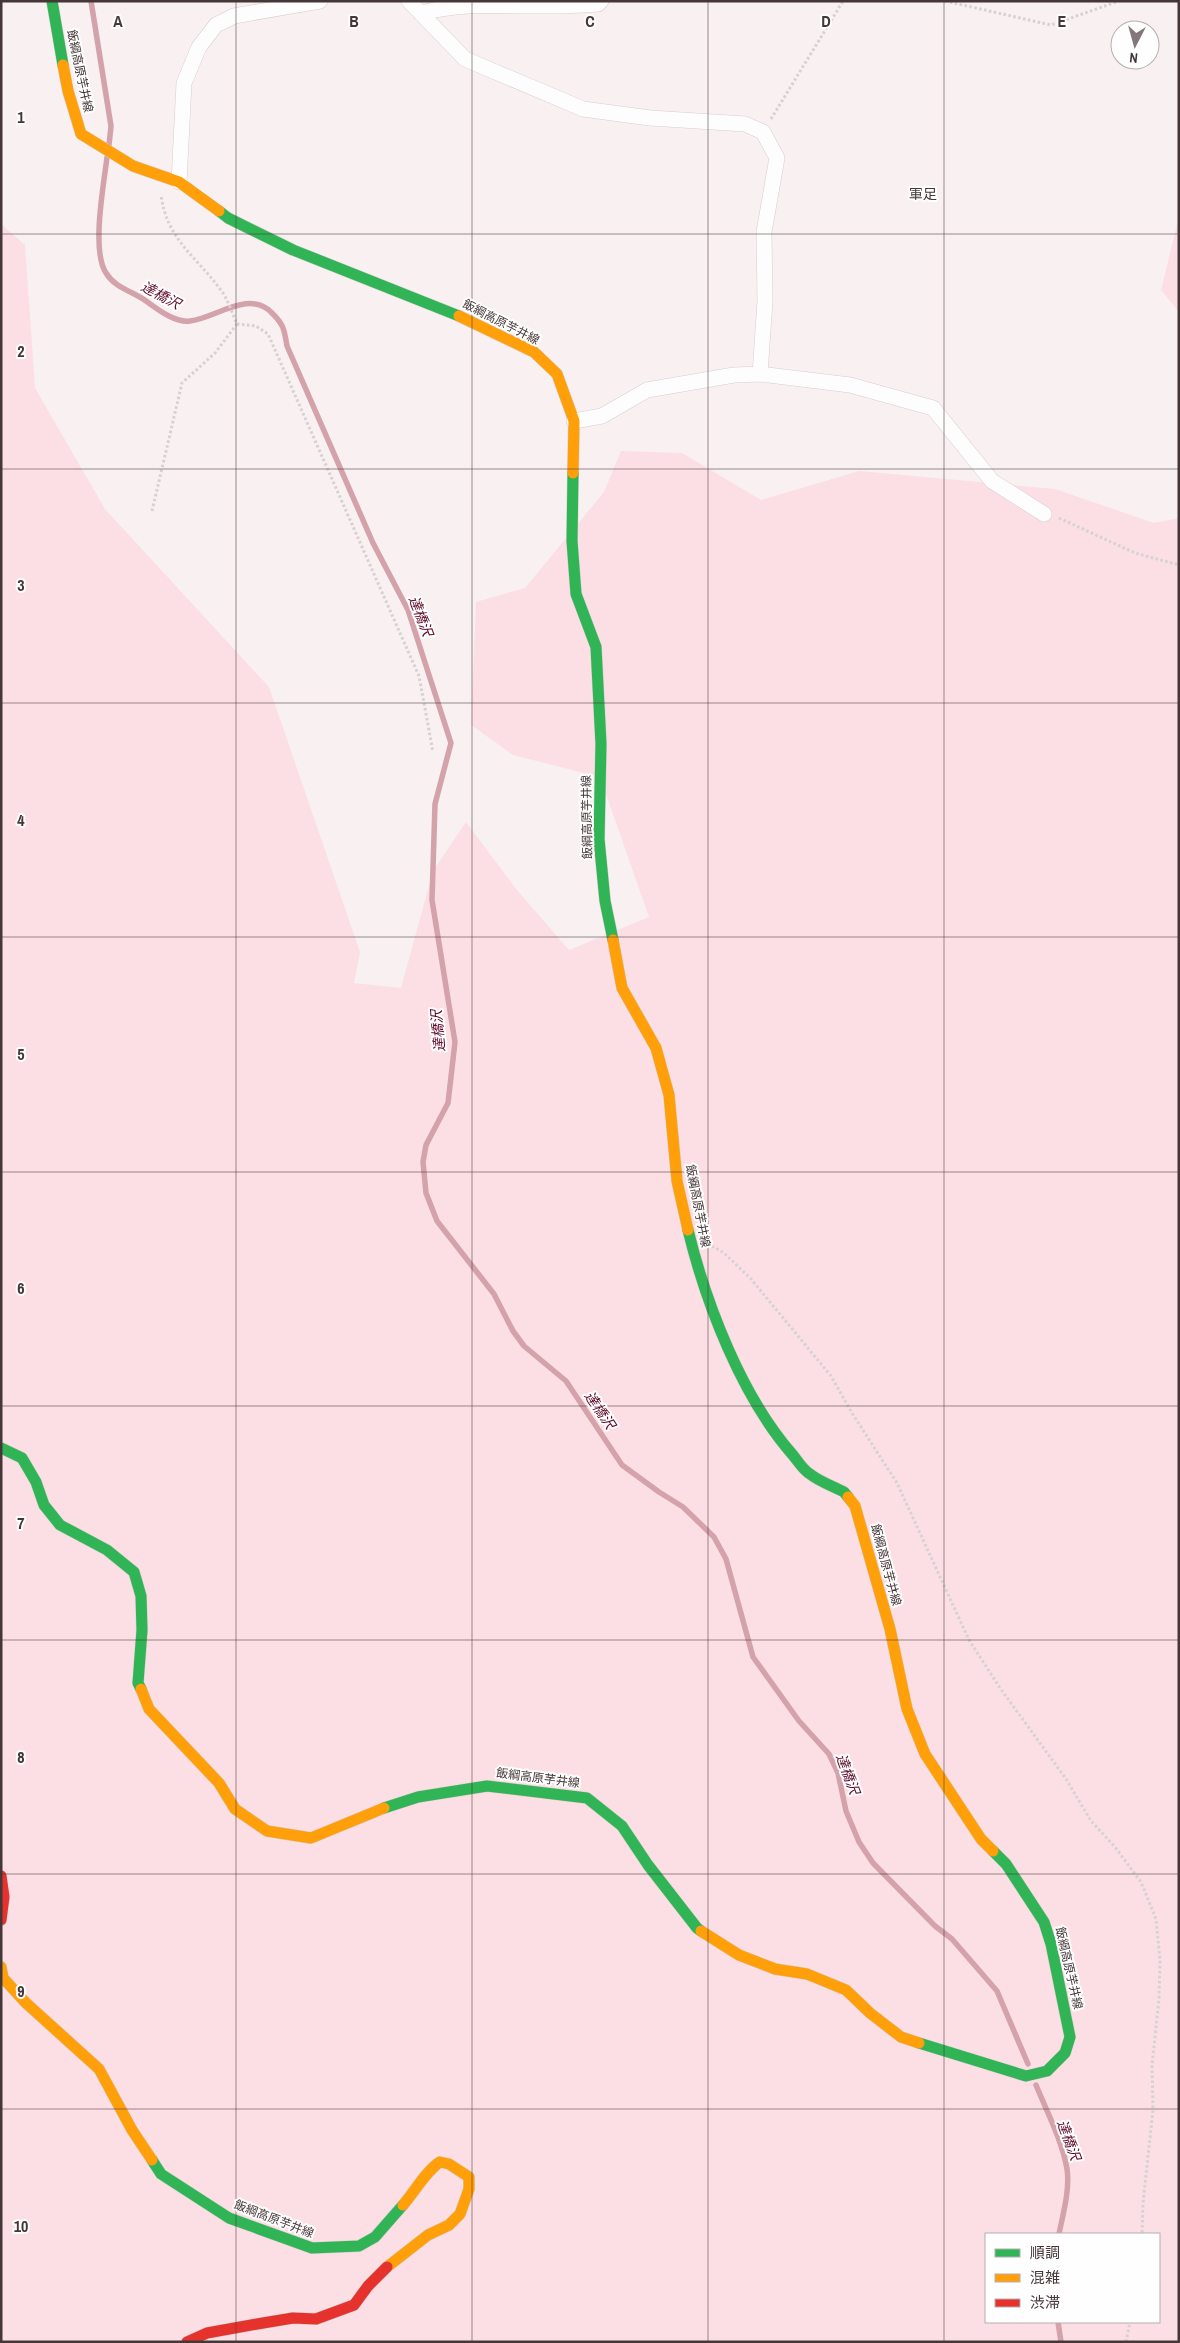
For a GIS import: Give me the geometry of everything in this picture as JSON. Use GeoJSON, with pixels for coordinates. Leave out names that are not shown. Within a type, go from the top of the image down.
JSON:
{"type":"FeatureCollection","features":[{"type":"Feature","properties":{"kind":"main road","name":"飯綱高原芋井線"},"geometry":{"type":"LineString","coordinates":[[1,1448],[22,1458],[36,1482],[44,1505],[60,1525],[107,1550],[134,1572],[141,1596],[142,1630],[138,1683],[149,1709],[219,1783],[235,1809],[267,1831],[311,1838],[370,1812],[418,1797],[487,1786],[587,1798],[622,1826],[648,1866],[697,1928],[739,1955],[775,1970],[807,1974],[846,1990],[870,2013],[901,2037],[963,2058],[1026,2076],[1047,2071],[1065,2053],[1070,2037],[1051,1944],[1044,1922],[1006,1864],[980,1840],[925,1754],[907,1709],[890,1629],[855,1506],[844,1492],[810,1474],[783,1444],[758,1409],[739,1372],[698,1271],[677,1182],[669,1095],[656,1048],[622,988],[605,901],[599,839],[601,744],[596,647],[576,594],[572,542],[574,421],[557,374],[534,352],[469,320],[388,286],[293,250],[228,218],[179,182],[133,166],[81,134],[68,91],[52,1]]}},
{"type":"Feature","properties":{"kind":"main road"},"geometry":{"type":"LineString","coordinates":[[1,1876],[4,1897],[1,1920]]}},
{"type":"Feature","properties":{"kind":"main road","name":"飯綱高原芋井線"},"geometry":{"type":"LineString","coordinates":[[1,1966],[3,1978],[26,2003],[99,2069],[132,2130],[161,2174],[229,2218],[312,2248],[359,2246],[375,2237],[421,2184],[430,2169],[440,2162],[449,2164],[469,2177],[469,2189],[460,2214],[449,2225],[428,2235],[391,2263],[368,2286],[354,2305],[316,2319],[293,2318],[257,2324],[207,2333],[187,2342]]}},
{"type":"Feature","properties":{"kind":"street"},"geometry":{"type":"LineString","coordinates":[[179,182],[184,83],[199,47],[216,25],[234,16],[320,1]]}},
{"type":"Feature","properties":{"kind":"street"},"geometry":{"type":"LineString","coordinates":[[409,1],[465,58],[583,109],[650,118],[745,124],[763,132],[777,158],[764,232],[764,301],[760,374]]}},
{"type":"Feature","properties":{"kind":"street"},"geometry":{"type":"LineString","coordinates":[[420,13],[440,8],[479,4],[551,6],[598,4],[601,1]]}},
{"type":"Feature","properties":{"kind":"street"},"geometry":{"type":"LineString","coordinates":[[574,421],[602,416],[647,390],[734,375],[760,374],[850,385],[933,408],[992,481],[1044,514]]}},
{"type":"Feature","properties":{"kind":"path"},"geometry":{"type":"LineString","coordinates":[[763,132],[843,1]]}},
{"type":"Feature","properties":{"kind":"path"},"geometry":{"type":"LineString","coordinates":[[945,1],[1051,25],[1119,1]]}},
{"type":"Feature","properties":{"kind":"path"},"geometry":{"type":"LineString","coordinates":[[159,175],[163,206],[180,244],[221,290],[237,324]]}},
{"type":"Feature","properties":{"kind":"path"},"geometry":{"type":"LineString","coordinates":[[152,511],[182,384],[215,353],[237,324]]}},
{"type":"Feature","properties":{"kind":"path"},"geometry":{"type":"LineString","coordinates":[[237,324],[256,326],[268,334],[419,676],[433,752]]}},
{"type":"Feature","properties":{"kind":"path"},"geometry":{"type":"LineString","coordinates":[[1044,514],[1054,516],[1135,553],[1179,565]]}},
{"type":"Feature","properties":{"kind":"path"},"geometry":{"type":"LineString","coordinates":[[707,1243],[724,1253],[751,1280],[831,1376],[897,1483],[969,1640],[1000,1688],[1066,1779],[1091,1821],[1115,1847],[1141,1882],[1156,1919],[1160,1960],[1159,1999],[1152,2065],[1153,2110],[1143,2203],[1142,2233]]}},
{"type":"Feature","properties":{"kind":"path"},"geometry":{"type":"LineString","coordinates":[[1126,2342],[1130,2323]]}},
{"type":"Feature","properties":{"kind":"shaded area"},"geometry":{"type":"Polygon","coordinates":[[[1179,217],[1179,312],[1161,290],[1179,217]]]}},
{"type":"Feature","properties":{"kind":"shaded area"},"geometry":{"type":"Polygon","coordinates":[[[1,224],[25,245],[35,388],[105,509],[269,687],[360,952],[354,983],[401,988],[433,871],[466,822],[517,890],[569,950],[649,917],[600,777],[513,755],[471,725],[476,602],[525,588],[604,492],[621,451],[682,453],[761,500],[859,471],[1055,489],[1154,523],[1179,518],[1179,2342],[1,2342],[1,224]]]}},
{"type":"Feature","properties":{"kind":"waterway","name":"達橋沢"},"geometry":{"type":"LineString","coordinates":[[91,1],[111,126],[109,145]]}},
{"type":"Feature","properties":{"kind":"waterway","name":"達橋沢"},"geometry":{"type":"LineString","coordinates":[[107,157],[101,200],[99,249],[106,273],[114,282],[166,315],[178,320],[190,321],[200,319],[232,307],[253,304],[263,306],[281,324],[287,346],[373,543],[408,610],[451,743],[435,804],[432,900],[455,1042],[448,1103],[426,1145],[423,1162],[426,1193],[437,1221],[494,1294],[513,1331],[524,1346],[566,1381],[622,1465],[683,1507],[714,1537],[726,1559],[753,1657],[799,1721],[829,1754],[838,1773],[846,1811],[859,1842],[873,1863],[935,1926],[952,1939],[997,1991],[1028,2064]]}},
{"type":"Feature","properties":{"kind":"waterway","name":"達橋沢"},"geometry":{"type":"LineString","coordinates":[[1036,2085],[1058,2137],[1067,2169],[1067,2194],[1059,2233]]}},
{"type":"Feature","properties":{"kind":"waterway","name":"達橋沢"},"geometry":{"type":"LineString","coordinates":[[1058,2323],[1061,2342]]}},
{"type":"Feature","properties":{"kind":"traffic: fast"},"geometry":{"type":"LineString","coordinates":[[52,1],[63,65]]}},
{"type":"Feature","properties":{"kind":"traffic: fast"},"geometry":{"type":"LineString","coordinates":[[219,211],[228,218],[293,250],[459,316]]}},
{"type":"Feature","properties":{"kind":"traffic: fast"},"geometry":{"type":"LineString","coordinates":[[573,473],[572,541],[576,594],[596,647],[601,744],[599,839],[605,901],[613,940]]}},
{"type":"Feature","properties":{"kind":"traffic: fast"},"geometry":{"type":"LineString","coordinates":[[688,1230],[716,1318],[742,1378],[757,1405],[774,1431],[805,1470],[844,1492],[848,1497]]}},
{"type":"Feature","properties":{"kind":"traffic: fast"},"geometry":{"type":"LineString","coordinates":[[1,1448],[22,1458],[36,1482],[44,1505],[60,1525],[107,1550],[134,1572],[141,1596],[142,1630],[138,1683],[141,1689]]}},
{"type":"Feature","properties":{"kind":"traffic: fast"},"geometry":{"type":"LineString","coordinates":[[384,1808],[418,1797],[487,1786],[587,1798],[622,1826],[648,1865],[701,1931]]}},
{"type":"Feature","properties":{"kind":"traffic: fast"},"geometry":{"type":"LineString","coordinates":[[919,2043],[1026,2076],[1047,2071],[1065,2053],[1070,2037],[1051,1944],[1044,1922],[1006,1864],[993,1851]]}},
{"type":"Feature","properties":{"kind":"traffic: fast"},"geometry":{"type":"LineString","coordinates":[[152,2160],[161,2174],[229,2218],[312,2248],[359,2246],[375,2237],[403,2205]]}},
{"type":"Feature","properties":{"kind":"traffic: slow"},"geometry":{"type":"LineString","coordinates":[[63,65],[68,91],[81,134],[133,166],[179,182],[219,211]]}},
{"type":"Feature","properties":{"kind":"traffic: slow"},"geometry":{"type":"LineString","coordinates":[[459,316],[534,352],[557,374],[574,421],[573,473]]}},
{"type":"Feature","properties":{"kind":"traffic: slow"},"geometry":{"type":"LineString","coordinates":[[613,940],[622,988],[656,1048],[669,1095],[677,1181],[688,1230]]}},
{"type":"Feature","properties":{"kind":"traffic: slow"},"geometry":{"type":"LineString","coordinates":[[848,1497],[855,1506],[890,1629],[907,1709],[925,1754],[981,1839],[993,1851]]}},
{"type":"Feature","properties":{"kind":"traffic: slow"},"geometry":{"type":"LineString","coordinates":[[141,1689],[149,1709],[219,1783],[235,1809],[267,1831],[311,1838],[384,1808]]}},
{"type":"Feature","properties":{"kind":"traffic: slow"},"geometry":{"type":"LineString","coordinates":[[701,1931],[739,1955],[775,1969],[807,1974],[846,1990],[870,2013],[901,2037],[919,2043]]}},
{"type":"Feature","properties":{"kind":"traffic: slow"},"geometry":{"type":"LineString","coordinates":[[1,1967],[3,1978],[26,2003],[99,2069],[132,2130],[152,2160]]}},
{"type":"Feature","properties":{"kind":"traffic: slow"},"geometry":{"type":"LineString","coordinates":[[387,2267],[428,2235],[449,2225],[460,2214],[469,2189],[469,2177],[449,2164],[440,2162],[425,2176],[403,2205]]}},
{"type":"Feature","properties":{"kind":"traffic: jam"},"geometry":{"type":"LineString","coordinates":[[1,1876],[4,1897],[1,1920]]}},
{"type":"Feature","properties":{"kind":"traffic: jam"},"geometry":{"type":"LineString","coordinates":[[187,2342],[207,2333],[257,2324],[293,2318],[316,2319],[354,2305],[368,2286],[387,2267]]}},
{"type":"Feature","properties":{"kind":"district","name":"軍足"},"geometry":{"type":"Point","coordinates":[923,194]}}]}
